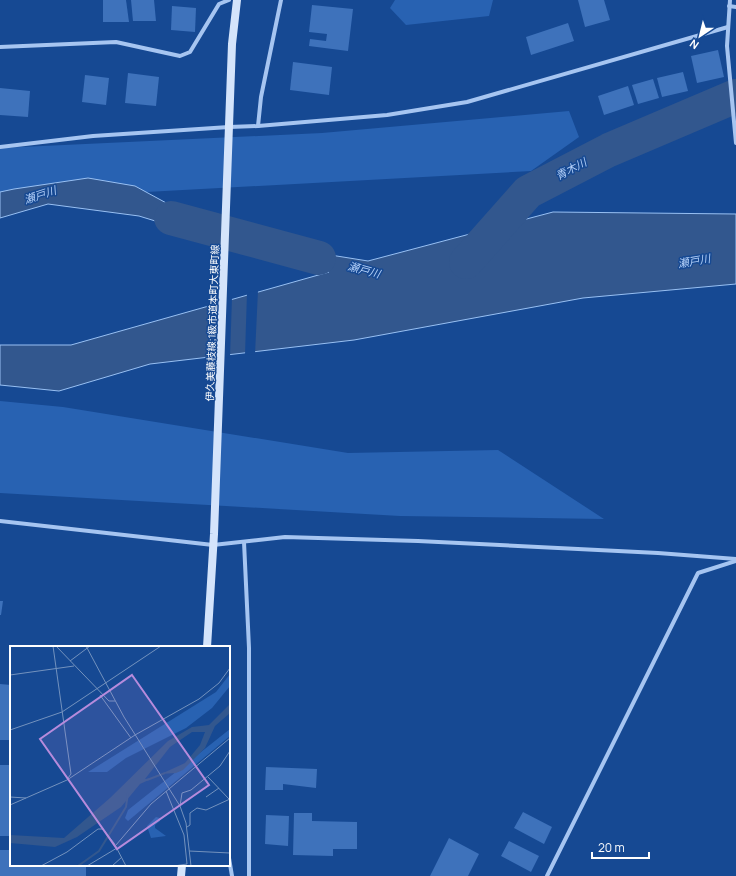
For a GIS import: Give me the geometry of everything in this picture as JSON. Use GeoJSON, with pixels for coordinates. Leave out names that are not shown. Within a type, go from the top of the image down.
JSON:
{"type":"FeatureCollection","features":[{"type":"Feature","properties":{"kind":"main road","name":"伊久美藤枝線;1級市道本町大東町線"},"geometry":{"type":"LineString","coordinates":[[207,646],[213,545],[230,136],[229,126],[232,44],[237,0]]}},
{"type":"Feature","properties":{"kind":"main road"},"geometry":{"type":"LineString","coordinates":[[181,876],[182,866]]}},
{"type":"Feature","properties":{"kind":"street"},"geometry":{"type":"LineString","coordinates":[[0,47],[116,42],[180,56],[190,52],[219,4],[229,0]]}},
{"type":"Feature","properties":{"kind":"street"},"geometry":{"type":"LineString","coordinates":[[258,126],[261,97],[281,0]]}},
{"type":"Feature","properties":{"kind":"street"},"geometry":{"type":"LineString","coordinates":[[730,0],[727,46],[736,143]]}},
{"type":"Feature","properties":{"kind":"street"},"geometry":{"type":"LineString","coordinates":[[729,6],[736,7]]}},
{"type":"Feature","properties":{"kind":"street"},"geometry":{"type":"LineString","coordinates":[[0,147],[93,136],[229,126],[258,126],[387,115],[467,102],[728,27]]}},
{"type":"Feature","properties":{"kind":"street"},"geometry":{"type":"LineString","coordinates":[[0,521],[213,545],[285,537],[418,541],[658,553],[736,560]]}},
{"type":"Feature","properties":{"kind":"street"},"geometry":{"type":"LineString","coordinates":[[244,542],[249,648],[249,876]]}},
{"type":"Feature","properties":{"kind":"street"},"geometry":{"type":"LineString","coordinates":[[546,876],[698,573],[736,560]]}},
{"type":"Feature","properties":{"kind":"street"},"geometry":{"type":"LineString","coordinates":[[230,864],[232,876]]}},
{"type":"Feature","properties":{"kind":"shaded area"},"geometry":{"type":"Polygon","coordinates":[[[395,0],[493,0],[489,16],[406,25],[390,8],[395,0]]]}},
{"type":"Feature","properties":{"kind":"shaded area"},"geometry":{"type":"Polygon","coordinates":[[[569,111],[579,137],[531,171],[0,200],[0,148],[322,133],[569,111]]]}},
{"type":"Feature","properties":{"kind":"shaded area"},"geometry":{"type":"Polygon","coordinates":[[[0,401],[63,407],[348,453],[498,450],[604,519],[400,516],[0,493],[0,401]]]}},
{"type":"Feature","properties":{"kind":"water"},"geometry":{"type":"Polygon","coordinates":[[[88,178],[135,186],[216,230],[217,240],[139,216],[48,204],[0,218],[0,192],[88,178]]]}},
{"type":"Feature","properties":{"kind":"water"},"geometry":{"type":"Polygon","coordinates":[[[553,212],[736,214],[736,284],[583,298],[354,340],[150,364],[59,391],[0,385],[0,345],[71,345],[329,272],[275,259],[274,246],[368,261],[553,212]]]}},
{"type":"Feature","properties":{"kind":"pier"},"geometry":{"type":"Polygon","coordinates":[[[258,290],[255,354],[245,355],[247,293],[258,290]]]}},
{"type":"Feature","properties":{"kind":"pier"},"geometry":{"type":"Polygon","coordinates":[[[232,297],[230,357],[212,359],[214,303],[232,297]]]}},
{"type":"Feature","properties":{"kind":"building"},"geometry":{"type":"Polygon","coordinates":[[[103,0],[126,0],[129,22],[103,22],[103,0]]]}},
{"type":"Feature","properties":{"kind":"building"},"geometry":{"type":"Polygon","coordinates":[[[131,0],[154,0],[156,21],[133,21],[131,0]]]}},
{"type":"Feature","properties":{"kind":"building"},"geometry":{"type":"Polygon","coordinates":[[[578,0],[604,0],[610,20],[585,27],[578,0]]]}},
{"type":"Feature","properties":{"kind":"building"},"geometry":{"type":"Polygon","coordinates":[[[312,5],[353,9],[348,51],[309,46],[310,39],[326,41],[327,34],[309,32],[312,5]]]}},
{"type":"Feature","properties":{"kind":"building"},"geometry":{"type":"Polygon","coordinates":[[[172,6],[196,8],[195,32],[171,30],[172,6]]]}},
{"type":"Feature","properties":{"kind":"building"},"geometry":{"type":"Polygon","coordinates":[[[568,23],[574,41],[531,55],[526,37],[568,23]]]}},
{"type":"Feature","properties":{"kind":"building"},"geometry":{"type":"Polygon","coordinates":[[[718,50],[724,77],[697,83],[691,56],[718,50]]]}},
{"type":"Feature","properties":{"kind":"building"},"geometry":{"type":"Polygon","coordinates":[[[293,62],[332,67],[329,95],[290,90],[293,62]]]}},
{"type":"Feature","properties":{"kind":"building"},"geometry":{"type":"Polygon","coordinates":[[[683,72],[688,91],[662,97],[657,78],[683,72]]]}},
{"type":"Feature","properties":{"kind":"building"},"geometry":{"type":"Polygon","coordinates":[[[128,73],[159,77],[156,106],[125,103],[128,73]]]}},
{"type":"Feature","properties":{"kind":"building"},"geometry":{"type":"Polygon","coordinates":[[[85,75],[109,78],[106,105],[82,102],[85,75]]]}},
{"type":"Feature","properties":{"kind":"building"},"geometry":{"type":"Polygon","coordinates":[[[653,79],[659,98],[638,104],[632,85],[653,79]]]}},
{"type":"Feature","properties":{"kind":"building"},"geometry":{"type":"Polygon","coordinates":[[[628,86],[634,105],[604,115],[598,96],[628,86]]]}},
{"type":"Feature","properties":{"kind":"building"},"geometry":{"type":"Polygon","coordinates":[[[0,88],[30,91],[28,117],[0,115],[0,88]]]}},
{"type":"Feature","properties":{"kind":"building"},"geometry":{"type":"Polygon","coordinates":[[[0,601],[3,601],[1,615],[0,615],[0,601]]]}},
{"type":"Feature","properties":{"kind":"building"},"geometry":{"type":"Polygon","coordinates":[[[0,684],[10,685],[10,740],[0,740],[0,684]]]}},
{"type":"Feature","properties":{"kind":"building"},"geometry":{"type":"Polygon","coordinates":[[[0,765],[10,765],[10,836],[0,836],[0,765]]]}},
{"type":"Feature","properties":{"kind":"building"},"geometry":{"type":"Polygon","coordinates":[[[266,767],[317,769],[316,788],[283,784],[283,790],[265,790],[266,767]]]}},
{"type":"Feature","properties":{"kind":"building"},"geometry":{"type":"Polygon","coordinates":[[[523,812],[552,827],[544,844],[514,828],[523,812]]]}},
{"type":"Feature","properties":{"kind":"building"},"geometry":{"type":"Polygon","coordinates":[[[294,813],[312,813],[312,821],[357,822],[357,849],[333,849],[333,856],[293,855],[294,813]]]}},
{"type":"Feature","properties":{"kind":"building"},"geometry":{"type":"Polygon","coordinates":[[[266,815],[289,816],[288,846],[265,844],[266,815]]]}},
{"type":"Feature","properties":{"kind":"building"},"geometry":{"type":"Polygon","coordinates":[[[449,838],[479,854],[468,876],[430,876],[449,838]]]}},
{"type":"Feature","properties":{"kind":"building"},"geometry":{"type":"Polygon","coordinates":[[[509,841],[539,856],[531,872],[501,856],[509,841]]]}},
{"type":"Feature","properties":{"kind":"building"},"geometry":{"type":"Polygon","coordinates":[[[0,850],[10,850],[10,866],[86,866],[86,876],[0,876],[0,850]]]}},
{"type":"Feature","properties":{"kind":"waterway","name":"青木川"},"geometry":{"type":"LineString","coordinates":[[466,262],[528,192],[609,150],[736,96]]}},
{"type":"Feature","properties":{"kind":"waterway","name":"瀬戸川"},"geometry":{"type":"LineString","coordinates":[[171,218],[319,258]]}}]}
